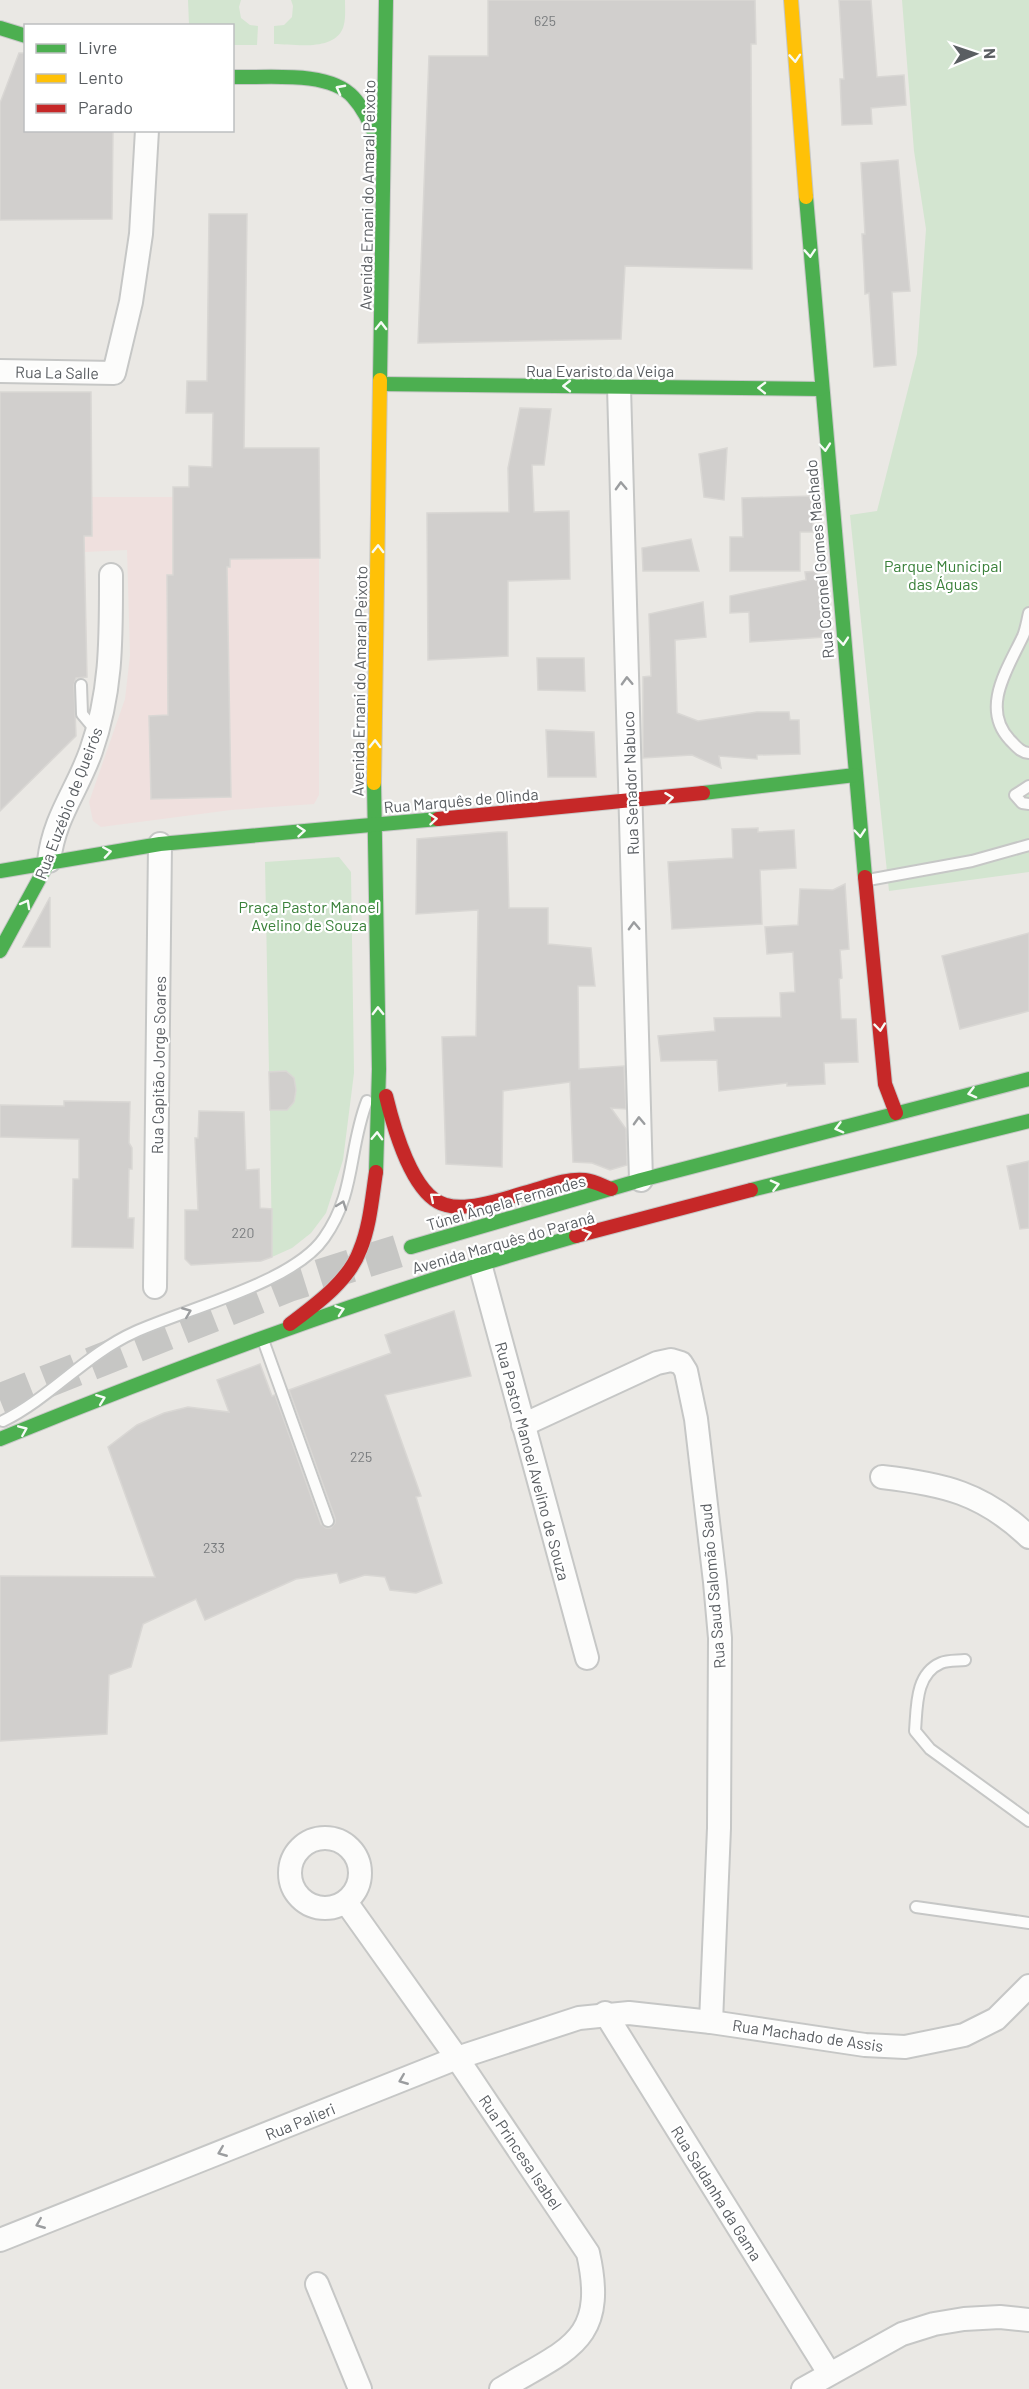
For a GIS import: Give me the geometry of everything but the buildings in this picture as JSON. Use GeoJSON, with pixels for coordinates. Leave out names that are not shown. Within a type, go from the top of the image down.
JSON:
{"type":"FeatureCollection","features":[{"type":"Feature","properties":{"kind":"main road","name":"Avenida Ernani do Amaral Peixoto"},"geometry":{"type":"LineString","coordinates":[[285,1328],[337,1286],[360,1252],[376,1173],[379,1069],[374,824],[386,0]]}},
{"type":"Feature","properties":{"kind":"main road","name":"Rua Coronel Gomes Machado"},"geometry":{"type":"LineString","coordinates":[[790,0],[820,389],[865,880],[885,1084],[897,1118]]}},
{"type":"Feature","properties":{"kind":"main road"},"geometry":{"type":"LineString","coordinates":[[0,28],[24,35]]}},
{"type":"Feature","properties":{"kind":"main road"},"geometry":{"type":"LineString","coordinates":[[234,77],[321,80],[346,90],[364,112],[383,153]]}},
{"type":"Feature","properties":{"kind":"main road","name":"Rua Evaristo da Veiga"},"geometry":{"type":"LineString","coordinates":[[380,384],[820,389]]}},
{"type":"Feature","properties":{"kind":"main road","name":"Rua Marquês de Olinda"},"geometry":{"type":"LineString","coordinates":[[0,871],[160,844],[630,802],[855,775]]}},
{"type":"Feature","properties":{"kind":"main road","name":"Rua Euzébio de Queirós"},"geometry":{"type":"LineString","coordinates":[[1,946],[49,861]]}},
{"type":"Feature","properties":{"kind":"main road"},"geometry":{"type":"LineString","coordinates":[[379,1069],[392,1122],[409,1161],[426,1190],[444,1205],[465,1207],[570,1180],[586,1180],[611,1189],[897,1118],[1029,1078]]}},
{"type":"Feature","properties":{"kind":"main road","name":"Avenida Marquês do Paraná"},"geometry":{"type":"LineString","coordinates":[[0,1439],[285,1328],[480,1264],[903,1147],[1029,1120]]}},
{"type":"Feature","properties":{"kind":"main road","name":"Túnel Ângela Fernandes"},"geometry":{"type":"LineString","coordinates":[[411,1247],[611,1189]]}},
{"type":"Feature","properties":{"kind":"street","name":"Rua La Salle"},"geometry":{"type":"LineString","coordinates":[[0,371],[114,373],[131,302],[141,234],[147,132]]}},
{"type":"Feature","properties":{"kind":"street","name":"Rua Senador Nabuco"},"geometry":{"type":"LineString","coordinates":[[619,387],[641,1180]]}},
{"type":"Feature","properties":{"kind":"street","name":"Rua Euzébio de Queirós"},"geometry":{"type":"LineString","coordinates":[[49,861],[55,828],[78,783],[105,707],[109,670],[111,575]]}},
{"type":"Feature","properties":{"kind":"street","name":"Rua Capitão Jorge Soares"},"geometry":{"type":"LineString","coordinates":[[155,1287],[160,844]]}},
{"type":"Feature","properties":{"kind":"street","name":"Rua Pastor Manoel Avelino de Souza"},"geometry":{"type":"LineString","coordinates":[[480,1264],[587,1658]]}},
{"type":"Feature","properties":{"kind":"street","name":"Rua Saud Salomão Saud"},"geometry":{"type":"LineString","coordinates":[[523,1425],[657,1363],[671,1360],[681,1363],[686,1371],[697,1431],[716,1582],[720,1638],[719,1828],[711,2022]]}},
{"type":"Feature","properties":{"kind":"street"},"geometry":{"type":"LineString","coordinates":[[882,1477],[929,1482],[972,1496],[1009,1518],[1029,1537]]}},
{"type":"Feature","properties":{"kind":"street","name":"Rua Princesa Isabel"},"geometry":{"type":"LineString","coordinates":[[346,1902],[457,2058],[588,2253],[594,2280],[593,2301],[588,2325],[580,2339],[501,2389]]}},
{"type":"Feature","properties":{"kind":"street","name":"Rua Machado de Assis"},"geometry":{"type":"LineString","coordinates":[[605,2013],[628,2013],[711,2022],[865,2045],[905,2048],[964,2035],[996,2019],[1029,1986]]}},
{"type":"Feature","properties":{"kind":"street","name":"Rua Palieri"},"geometry":{"type":"LineString","coordinates":[[0,2240],[457,2058],[579,2018],[605,2013]]}},
{"type":"Feature","properties":{"kind":"street","name":"Rua Saldanha da Gama"},"geometry":{"type":"LineString","coordinates":[[605,2013],[829,2373]]}},
{"type":"Feature","properties":{"kind":"street"},"geometry":{"type":"LineString","coordinates":[[317,2284],[360,2389]]}},
{"type":"Feature","properties":{"kind":"street"},"geometry":{"type":"LineString","coordinates":[[802,2389],[902,2334],[934,2324],[964,2319],[1000,2317],[1029,2320]]}},
{"type":"Feature","properties":{"kind":"lane"},"geometry":{"type":"LineString","coordinates":[[1029,614],[1023,635],[1005,669],[997,702],[1001,730],[1021,752],[1029,753]]}},
{"type":"Feature","properties":{"kind":"lane"},"geometry":{"type":"LineString","coordinates":[[81,685],[82,714],[97,733]]}},
{"type":"Feature","properties":{"kind":"lane"},"geometry":{"type":"LineString","coordinates":[[1029,786],[1015,795],[1022,803],[1029,804]]}},
{"type":"Feature","properties":{"kind":"lane"},"geometry":{"type":"LineString","coordinates":[[865,880],[972,861],[1029,845]]}},
{"type":"Feature","properties":{"kind":"lane"},"geometry":{"type":"LineString","coordinates":[[0,1423],[133,1333],[266,1280],[295,1266],[323,1240],[340,1212],[350,1183],[360,1118],[379,1069]]}},
{"type":"Feature","properties":{"kind":"lane"},"geometry":{"type":"LineString","coordinates":[[262,1337],[328,1521]]}},
{"type":"Feature","properties":{"kind":"lane"},"geometry":{"type":"LineString","coordinates":[[965,1660],[942,1662],[932,1668],[920,1684],[915,1731],[930,1749],[1029,1821]]}},
{"type":"Feature","properties":{"kind":"lane"},"geometry":{"type":"LineString","coordinates":[[916,1907],[1029,1923]]}},
{"type":"Feature","properties":{"kind":"shaded area"},"geometry":{"type":"Polygon","coordinates":[[[0,392],[91,392],[92,497],[173,497],[173,487],[230,486],[263,478],[319,477],[319,795],[314,804],[231,810],[101,827],[93,821],[89,802],[125,699],[130,655],[127,550],[85,552],[87,677],[76,678],[76,736],[0,811],[0,392]]]}},
{"type":"Feature","properties":{"kind":"green space"},"geometry":{"type":"Polygon","coordinates":[[[188,0],[241,0],[239,7],[241,18],[250,25],[258,26],[257,45],[234,45],[234,24],[189,24],[188,0]]]}},
{"type":"Feature","properties":{"kind":"green space"},"geometry":{"type":"Polygon","coordinates":[[[291,0],[345,0],[345,18],[338,36],[322,44],[274,44],[274,26],[284,25],[292,17],[291,0]]]}},
{"type":"Feature","properties":{"kind":"green space","name":"Parque Municipal das Águas"},"geometry":{"type":"Polygon","coordinates":[[[902,0],[1029,0],[1029,872],[889,891],[850,515],[877,511],[917,354],[926,229],[914,151],[902,0]]]}},
{"type":"Feature","properties":{"kind":"green space","name":"Praça Pastor Manoel Avelino de Souza"},"geometry":{"type":"Polygon","coordinates":[[[339,857],[351,872],[354,1073],[343,1160],[326,1213],[311,1233],[292,1248],[272,1257],[270,1110],[287,1110],[294,1102],[294,1078],[286,1071],[269,1072],[265,862],[339,857]]]}},
{"type":"Feature","properties":{"kind":"tunnel"},"geometry":{"type":"LineString","coordinates":[[0,1400],[290,1285],[411,1247]]}},
{"type":"Feature","properties":{"kind":"traffic: fast"},"geometry":{"type":"LineString","coordinates":[[380,380],[386,0]]}},
{"type":"Feature","properties":{"kind":"traffic: fast"},"geometry":{"type":"LineString","coordinates":[[0,28],[24,35]]}},
{"type":"Feature","properties":{"kind":"traffic: fast"},"geometry":{"type":"LineString","coordinates":[[234,77],[296,77],[313,79],[342,88],[362,108],[380,146]]}},
{"type":"Feature","properties":{"kind":"traffic: fast"},"geometry":{"type":"LineString","coordinates":[[806,197],[865,877]]}},
{"type":"Feature","properties":{"kind":"traffic: fast"},"geometry":{"type":"LineString","coordinates":[[380,384],[820,389]]}},
{"type":"Feature","properties":{"kind":"traffic: fast"},"geometry":{"type":"LineString","coordinates":[[703,793],[855,775]]}},
{"type":"Feature","properties":{"kind":"traffic: fast"},"geometry":{"type":"LineString","coordinates":[[374,783],[379,1069],[376,1172]]}},
{"type":"Feature","properties":{"kind":"traffic: fast"},"geometry":{"type":"LineString","coordinates":[[0,871],[160,844],[438,819]]}},
{"type":"Feature","properties":{"kind":"traffic: fast"},"geometry":{"type":"LineString","coordinates":[[0,951],[49,861]]}},
{"type":"Feature","properties":{"kind":"traffic: fast"},"geometry":{"type":"LineString","coordinates":[[411,1247],[641,1180],[1029,1079]]}},
{"type":"Feature","properties":{"kind":"traffic: fast"},"geometry":{"type":"LineString","coordinates":[[751,1190],[1029,1121]]}},
{"type":"Feature","properties":{"kind":"traffic: fast"},"geometry":{"type":"LineString","coordinates":[[0,1439],[285,1330],[429,1281],[576,1236]]}},
{"type":"Feature","properties":{"kind":"traffic: slow"},"geometry":{"type":"LineString","coordinates":[[791,0],[806,197]]}},
{"type":"Feature","properties":{"kind":"traffic: slow"},"geometry":{"type":"LineString","coordinates":[[374,783],[380,380]]}},
{"type":"Feature","properties":{"kind":"traffic: jam"},"geometry":{"type":"LineString","coordinates":[[438,819],[703,793]]}},
{"type":"Feature","properties":{"kind":"traffic: jam"},"geometry":{"type":"LineString","coordinates":[[865,877],[885,1084],[896,1113]]}},
{"type":"Feature","properties":{"kind":"traffic: jam"},"geometry":{"type":"LineString","coordinates":[[386,1096],[399,1141],[414,1175],[423,1189],[434,1199],[446,1205],[455,1207],[477,1205],[571,1180],[595,1182],[611,1189]]}},
{"type":"Feature","properties":{"kind":"traffic: jam"},"geometry":{"type":"LineString","coordinates":[[290,1324],[340,1282],[355,1261],[366,1231],[376,1172]]}},
{"type":"Feature","properties":{"kind":"traffic: jam"},"geometry":{"type":"LineString","coordinates":[[576,1236],[751,1190]]}}]}
